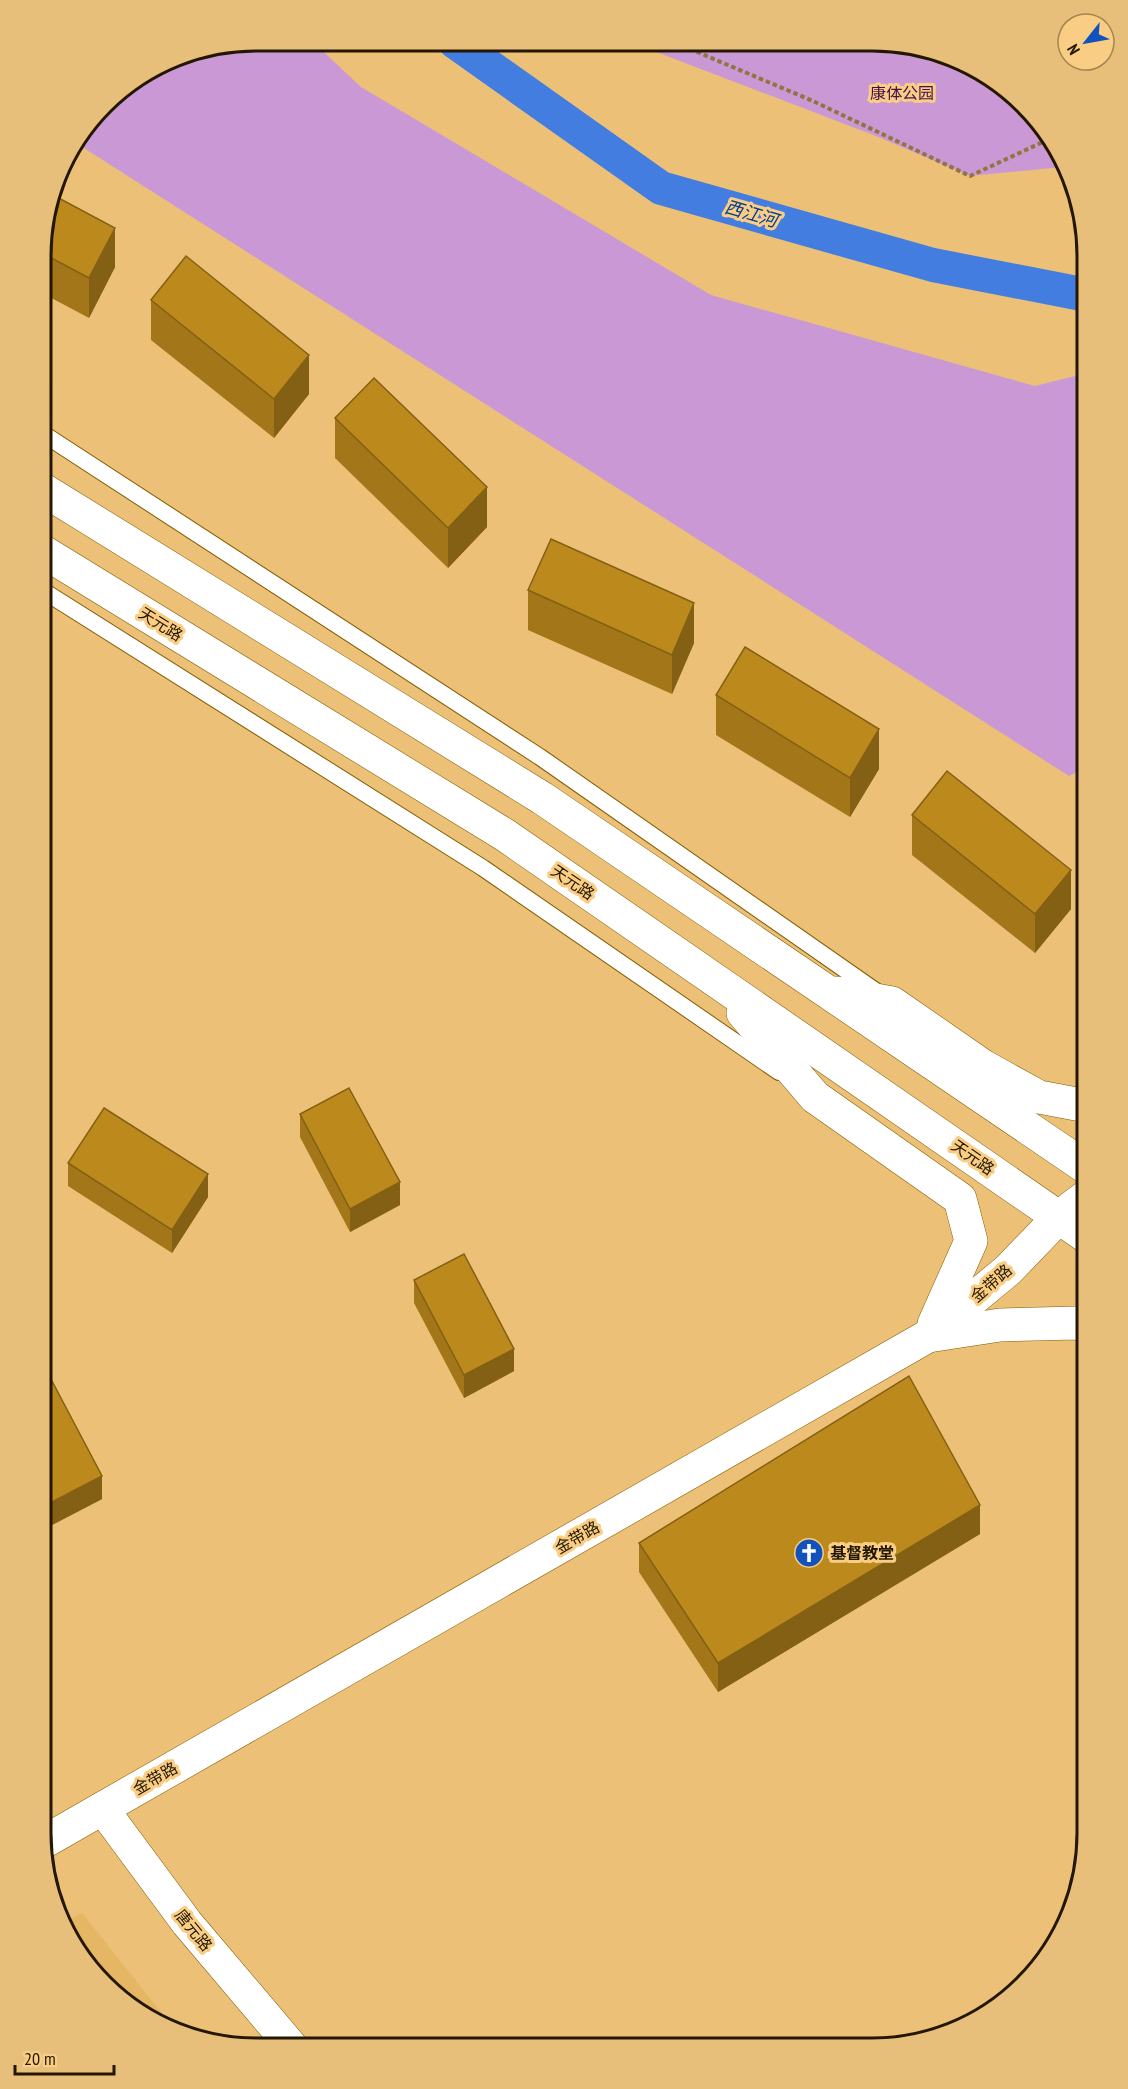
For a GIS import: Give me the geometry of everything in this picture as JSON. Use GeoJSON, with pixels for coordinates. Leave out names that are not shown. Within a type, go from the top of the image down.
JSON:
{"type":"FeatureCollection","features":[{"type":"Feature","properties":{"kind":"main road"},"geometry":{"type":"LineString","coordinates":[[51,495],[542,798],[1077,1161]]}},
{"type":"Feature","properties":{"kind":"main road","name":"天元路"},"geometry":{"type":"LineString","coordinates":[[51,557],[505,836],[1077,1230]]}},
{"type":"Feature","properties":{"kind":"main road"},"geometry":{"type":"LineString","coordinates":[[712,978],[815,1097],[960,1199],[971,1241],[951,1290],[928,1336]]}},
{"type":"Feature","properties":{"kind":"main road"},"geometry":{"type":"LineString","coordinates":[[825,991],[892,1003],[984,1066],[1039,1097],[1077,1104]]}},
{"type":"Feature","properties":{"kind":"main road","name":"金带路"},"geometry":{"type":"LineString","coordinates":[[51,1838],[928,1336],[1008,1270],[1059,1217],[1077,1204]]}},
{"type":"Feature","properties":{"kind":"main road"},"geometry":{"type":"LineString","coordinates":[[928,1336],[1000,1325],[1077,1323]]}},
{"type":"Feature","properties":{"kind":"street","name":"唐元路"},"geometry":{"type":"LineString","coordinates":[[102,1808],[187,1923],[284,2038]]}},
{"type":"Feature","properties":{"kind":"lane"},"geometry":{"type":"LineString","coordinates":[[51,439],[540,757],[892,1003]]}},
{"type":"Feature","properties":{"kind":"lane"},"geometry":{"type":"LineString","coordinates":[[51,596],[483,868],[815,1097]]}},
{"type":"Feature","properties":{"kind":"path"},"geometry":{"type":"LineString","coordinates":[[695,51],[813,101],[970,176],[1042,142]]}},
{"type":"Feature","properties":{"kind":"shaded area"},"geometry":{"type":"Polygon","coordinates":[[[82,1913],[164,2015],[131,1996],[111,1978],[93,1958],[71,1919],[82,1913]]]}},
{"type":"Feature","properties":{"kind":"green space"},"geometry":{"type":"Polygon","coordinates":[[[243,51],[323,51],[361,87],[711,295],[1035,386],[1077,376],[1077,772],[1069,776],[82,147],[93,131],[121,102],[131,93],[165,72],[216,55],[243,51]]]}},
{"type":"Feature","properties":{"kind":"green space","name":"康体公园"},"geometry":{"type":"Polygon","coordinates":[[[654,51],[872,51],[912,55],[938,62],[963,72],[1007,102],[1026,121],[1057,168],[970,176],[876,136],[654,51]]]}},
{"type":"Feature","properties":{"kind":"building"},"geometry":{"type":"Polygon","coordinates":[[[59,198],[115,228],[89,278],[51,258],[53,229],[59,198]]]}},
{"type":"Feature","properties":{"kind":"building"},"geometry":{"type":"Polygon","coordinates":[[[186,256],[309,355],[274,399],[151,300],[186,256]]]}},
{"type":"Feature","properties":{"kind":"building"},"geometry":{"type":"Polygon","coordinates":[[[374,378],[487,487],[448,528],[335,418],[374,378]]]}},
{"type":"Feature","properties":{"kind":"building"},"geometry":{"type":"Polygon","coordinates":[[[551,539],[694,603],[672,655],[528,590],[551,539]]]}},
{"type":"Feature","properties":{"kind":"building"},"geometry":{"type":"Polygon","coordinates":[[[745,647],[879,729],[850,778],[716,695],[745,647]]]}},
{"type":"Feature","properties":{"kind":"building"},"geometry":{"type":"Polygon","coordinates":[[[947,771],[1071,870],[1035,914],[912,815],[947,771]]]}},
{"type":"Feature","properties":{"kind":"building"},"geometry":{"type":"Polygon","coordinates":[[[349,1088],[400,1182],[350,1209],[300,1114],[349,1088]]]}},
{"type":"Feature","properties":{"kind":"building"},"geometry":{"type":"Polygon","coordinates":[[[104,1108],[208,1174],[172,1230],[68,1163],[104,1108]]]}},
{"type":"Feature","properties":{"kind":"building"},"geometry":{"type":"Polygon","coordinates":[[[464,1254],[514,1349],[464,1375],[414,1280],[464,1254]]]}},
{"type":"Feature","properties":{"kind":"building","name":"基督教堂"},"geometry":{"type":"Polygon","coordinates":[[[909,1376],[980,1505],[718,1663],[639,1543],[909,1376]]]}},
{"type":"Feature","properties":{"kind":"building"},"geometry":{"type":"Polygon","coordinates":[[[51,1382],[102,1476],[52,1502],[51,1500],[51,1382]]]}},
{"type":"Feature","properties":{"kind":"waterway","name":"西江河"},"geometry":{"type":"LineString","coordinates":[[468,51],[661,188],[933,265],[1077,293]]}},
{"type":"Feature","properties":{"kind":"place","name":"基督教堂"},"geometry":{"type":"Point","coordinates":[809,1553]}}]}
